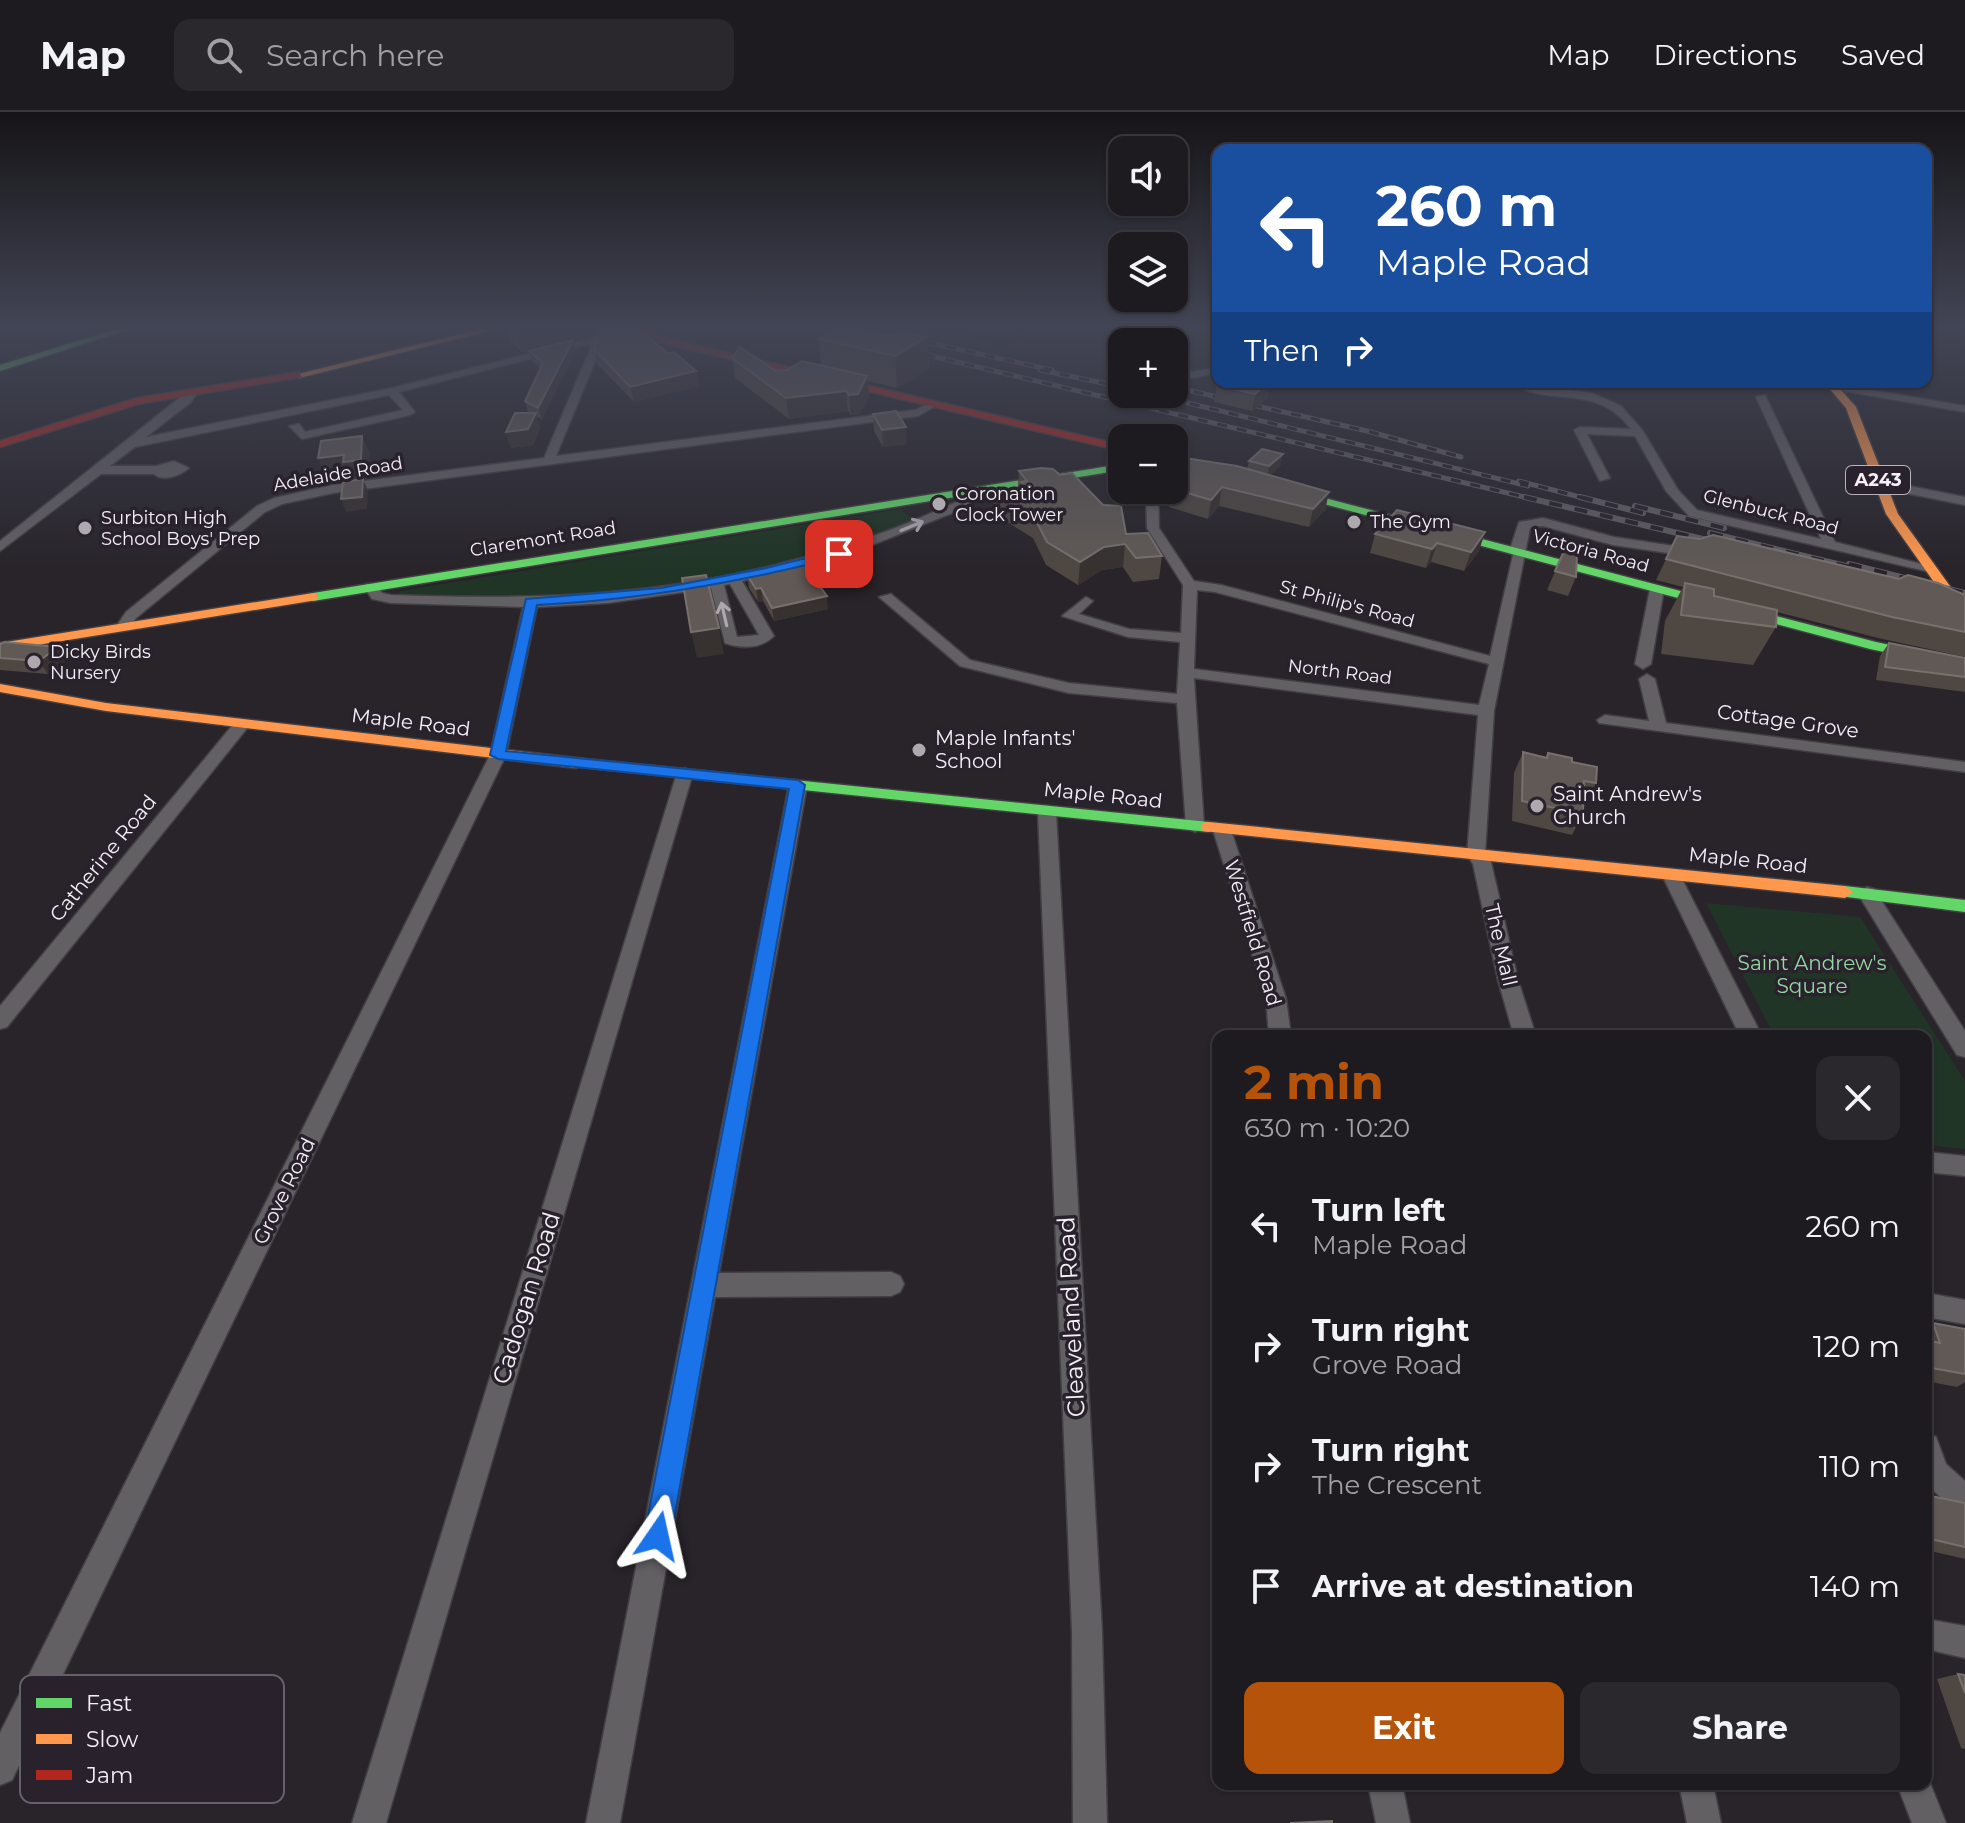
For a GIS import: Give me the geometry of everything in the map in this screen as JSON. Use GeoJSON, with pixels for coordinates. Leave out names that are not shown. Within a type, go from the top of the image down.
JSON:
{"type":"FeatureCollection","features":[{"type":"Feature","properties":{"kind":"main road"},"geometry":{"type":"LineString","coordinates":[[0,444],[109,409]]}},
{"type":"Feature","properties":{"kind":"main road"},"geometry":{"type":"LineString","coordinates":[[949,409],[1108,447]]}},
{"type":"Feature","properties":{"kind":"main road","name":"A243"},"geometry":{"type":"LineString","coordinates":[[1852,409],[1892,514],[1965,616]]}},
{"type":"Feature","properties":{"kind":"main road","name":"Claremont Road"},"geometry":{"type":"LineString","coordinates":[[0,647],[1108,467]]}},
{"type":"Feature","properties":{"kind":"main road","name":"Victoria Road"},"geometry":{"type":"LineString","coordinates":[[1275,488],[1904,653],[1965,665]]}},
{"type":"Feature","properties":{"kind":"main road","name":"Maple Road"},"geometry":{"type":"LineString","coordinates":[[0,688],[106,707],[498,755],[1965,906]]}},
{"type":"Feature","properties":{"kind":"street"},"geometry":{"type":"LineString","coordinates":[[0,547],[176,409]]}},
{"type":"Feature","properties":{"kind":"street"},"geometry":{"type":"LineString","coordinates":[[131,444],[304,409]]}},
{"type":"Feature","properties":{"kind":"street"},"geometry":{"type":"LineString","coordinates":[[295,426],[302,436],[410,412],[407,409]]}},
{"type":"Feature","properties":{"kind":"street"},"geometry":{"type":"LineString","coordinates":[[549,460],[570,409]]}},
{"type":"Feature","properties":{"kind":"street","name":"Adelaide Road"},"geometry":{"type":"LineString","coordinates":[[124,625],[131,615],[269,504],[333,489],[918,413],[926,409]]}},
{"type":"Feature","properties":{"kind":"street","name":"Glenbuck Road"},"geometry":{"type":"LineString","coordinates":[[1618,409],[1638,433],[1683,504],[1693,513],[1930,568]]}},
{"type":"Feature","properties":{"kind":"street"},"geometry":{"type":"LineString","coordinates":[[1767,409],[1830,545]]}},
{"type":"Feature","properties":{"kind":"street"},"geometry":{"type":"LineString","coordinates":[[1597,471],[1577,425],[1638,433]]}},
{"type":"Feature","properties":{"kind":"street"},"geometry":{"type":"LineString","coordinates":[[97,470],[157,470]]}},
{"type":"Feature","properties":{"kind":"street"},"geometry":{"type":"LineString","coordinates":[[1879,484],[1965,501]]}},
{"type":"Feature","properties":{"kind":"street"},"geometry":{"type":"LineString","coordinates":[[371,587],[377,596],[391,599],[531,602],[604,598],[716,582],[807,563],[868,544],[966,503]]}},
{"type":"Feature","properties":{"kind":"street"},"geometry":{"type":"LineString","coordinates":[[1152,504],[1153,528],[1190,585],[1189,673],[1185,699],[1195,826]]}},
{"type":"Feature","properties":{"kind":"street"},"geometry":{"type":"LineString","coordinates":[[1476,855],[1486,711],[1524,525],[1543,522],[1613,541],[1689,552]]}},
{"type":"Feature","properties":{"kind":"street"},"geometry":{"type":"LineString","coordinates":[[716,582],[730,640],[737,644],[763,640],[767,636],[733,578]]}},
{"type":"Feature","properties":{"kind":"street","name":"St Philip's Road"},"geometry":{"type":"LineString","coordinates":[[1190,585],[1216,588],[1494,661]]}},
{"type":"Feature","properties":{"kind":"street"},"geometry":{"type":"LineString","coordinates":[[1657,589],[1645,671],[1658,725]]}},
{"type":"Feature","properties":{"kind":"street"},"geometry":{"type":"LineString","coordinates":[[886,597],[965,663],[1069,688],[1185,699]]}},
{"type":"Feature","properties":{"kind":"street"},"geometry":{"type":"LineString","coordinates":[[1086,601],[1069,616],[1128,633],[1189,638]]}},
{"type":"Feature","properties":{"kind":"street","name":"Grove Road"},"geometry":{"type":"LineString","coordinates":[[46,1675],[498,755],[531,602]]}},
{"type":"Feature","properties":{"kind":"street","name":"North Road"},"geometry":{"type":"LineString","coordinates":[[1189,673],[1486,711]]}},
{"type":"Feature","properties":{"kind":"street","name":"Cottage Grove"},"geometry":{"type":"LineString","coordinates":[[1605,720],[1965,767]]}},
{"type":"Feature","properties":{"kind":"street","name":"Catherine Road"},"geometry":{"type":"LineString","coordinates":[[0,1021],[242,724]]}},
{"type":"Feature","properties":{"kind":"street","name":"Cadogan Road"},"geometry":{"type":"LineString","coordinates":[[369,1823],[685,773]]}},
{"type":"Feature","properties":{"kind":"street"},"geometry":{"type":"LineString","coordinates":[[603,1823],[798,785]]}},
{"type":"Feature","properties":{"kind":"street","name":"Cleaveland Road"},"geometry":{"type":"LineString","coordinates":[[1047,812],[1087,1631],[1090,1823]]}},
{"type":"Feature","properties":{"kind":"street","name":"Westfield Road"},"geometry":{"type":"LineString","coordinates":[[1222,830],[1276,999],[1279,1030]]}},
{"type":"Feature","properties":{"kind":"street","name":"The Mall"},"geometry":{"type":"LineString","coordinates":[[1476,855],[1482,862],[1508,980],[1523,1030]]}},
{"type":"Feature","properties":{"kind":"street"},"geometry":{"type":"LineString","coordinates":[[1671,875],[1748,1030]]}},
{"type":"Feature","properties":{"kind":"street"},"geometry":{"type":"LineString","coordinates":[[1867,894],[1965,1049]]}},
{"type":"Feature","properties":{"kind":"street"},"geometry":{"type":"LineString","coordinates":[[1932,1163],[1965,1166]]}},
{"type":"Feature","properties":{"kind":"street"},"geometry":{"type":"LineString","coordinates":[[705,1285],[891,1284]]}},
{"type":"Feature","properties":{"kind":"street"},"geometry":{"type":"LineString","coordinates":[[1932,1306],[1965,1312]]}},
{"type":"Feature","properties":{"kind":"street"},"geometry":{"type":"LineString","coordinates":[[1932,1464],[1935,1473],[1965,1500]]}},
{"type":"Feature","properties":{"kind":"street"},"geometry":{"type":"LineString","coordinates":[[1932,1635],[1965,1642]]}},
{"type":"Feature","properties":{"kind":"street","name":"Grove Road"},"geometry":{"type":"LineString","coordinates":[[0,1768],[20,1727]]}},
{"type":"Feature","properties":{"kind":"street"},"geometry":{"type":"LineString","coordinates":[[1386,1790],[1393,1823]]}},
{"type":"Feature","properties":{"kind":"street"},"geometry":{"type":"LineString","coordinates":[[1697,1790],[1704,1823]]}},
{"type":"Feature","properties":{"kind":"street"},"geometry":{"type":"LineString","coordinates":[[1916,1790],[1929,1823]]}},
{"type":"Feature","properties":{"kind":"green space"},"geometry":{"type":"Polygon","coordinates":[[[900,509],[915,520],[819,555],[761,570],[601,597],[492,600],[398,595],[400,591],[900,509]]]}},
{"type":"Feature","properties":{"kind":"green space","name":"Saint Andrew's Square"},"geometry":{"type":"Polygon","coordinates":[[[1706,903],[1860,917],[1965,1081],[1965,1149],[1932,1146],[1932,1030],[1771,1030],[1706,903]]]}},
{"type":"Feature","properties":{"kind":"building"},"geometry":{"type":"Polygon","coordinates":[[[896,411],[906,427],[882,430],[873,414],[896,411]]]}},
{"type":"Feature","properties":{"kind":"building"},"geometry":{"type":"Polygon","coordinates":[[[515,413],[536,413],[528,429],[506,432],[515,413]]]}},
{"type":"Feature","properties":{"kind":"building"},"geometry":{"type":"Polygon","coordinates":[[[362,436],[361,460],[343,462],[344,455],[318,458],[321,441],[362,436]]]}},
{"type":"Feature","properties":{"kind":"building"},"geometry":{"type":"Polygon","coordinates":[[[1262,449],[1283,454],[1269,466],[1249,461],[1262,449]]]}},
{"type":"Feature","properties":{"kind":"building"},"geometry":{"type":"Polygon","coordinates":[[[1188,459],[1237,466],[1329,492],[1313,509],[1222,487],[1211,500],[1188,493],[1188,459]]]}},
{"type":"Feature","properties":{"kind":"building"},"geometry":{"type":"Polygon","coordinates":[[[1053,469],[1060,475],[1072,473],[1103,505],[1121,506],[1126,534],[1148,533],[1162,556],[1136,558],[1125,544],[1104,547],[1080,562],[1047,542],[1033,515],[993,491],[1025,486],[1021,482],[1027,481],[1019,471],[1053,469]]]}},
{"type":"Feature","properties":{"kind":"building"},"geometry":{"type":"Polygon","coordinates":[[[363,479],[362,497],[341,499],[343,482],[363,479]]]}},
{"type":"Feature","properties":{"kind":"building"},"geometry":{"type":"Polygon","coordinates":[[[1397,510],[1485,532],[1471,552],[1437,543],[1432,549],[1375,534],[1397,510]]]}},
{"type":"Feature","properties":{"kind":"building"},"geometry":{"type":"Polygon","coordinates":[[[1713,535],[1899,579],[1908,575],[1938,583],[1965,595],[1965,632],[1892,617],[1666,559],[1677,536],[1700,539],[1713,535]]]}},
{"type":"Feature","properties":{"kind":"building"},"geometry":{"type":"Polygon","coordinates":[[[1564,551],[1577,554],[1576,577],[1555,571],[1564,551]]]}},
{"type":"Feature","properties":{"kind":"building"},"geometry":{"type":"Polygon","coordinates":[[[803,563],[827,596],[772,608],[761,588],[756,589],[747,575],[803,563]]]}},
{"type":"Feature","properties":{"kind":"building"},"geometry":{"type":"Polygon","coordinates":[[[706,575],[719,628],[691,632],[682,578],[706,575]]]}},
{"type":"Feature","properties":{"kind":"building"},"geometry":{"type":"Polygon","coordinates":[[[1685,583],[1714,589],[1714,596],[1777,610],[1776,627],[1681,615],[1685,583]]]}},
{"type":"Feature","properties":{"kind":"building"},"geometry":{"type":"Polygon","coordinates":[[[4,642],[58,647],[39,661],[0,658],[0,645],[4,642]]]}},
{"type":"Feature","properties":{"kind":"building"},"geometry":{"type":"Polygon","coordinates":[[[1889,643],[1965,658],[1965,677],[1885,667],[1889,643]]]}},
{"type":"Feature","properties":{"kind":"building"},"geometry":{"type":"Polygon","coordinates":[[[1523,752],[1547,758],[1548,753],[1597,767],[1596,783],[1584,781],[1583,814],[1522,801],[1523,752]]]}},
{"type":"Feature","properties":{"kind":"building"},"geometry":{"type":"Polygon","coordinates":[[[1933,1323],[1965,1329],[1965,1374],[1932,1368],[1932,1341],[1940,1343],[1933,1323]]]}},
{"type":"Feature","properties":{"kind":"building"},"geometry":{"type":"Polygon","coordinates":[[[1932,1496],[1965,1503],[1965,1547],[1932,1539],[1932,1496]]]}},
{"type":"Feature","properties":{"kind":"building"},"geometry":{"type":"Polygon","coordinates":[[[1958,1674],[1965,1675],[1965,1693],[1958,1674]]]}},
{"type":"Feature","properties":{"kind":"building"},"geometry":{"type":"Polygon","coordinates":[[[1332,1821],[1332,1823],[1290,1823],[1332,1821]]]}},
{"type":"Feature","properties":{"kind":"railway"},"geometry":{"type":"LineString","coordinates":[[1154,409],[1533,499]]}},
{"type":"Feature","properties":{"kind":"railway"},"geometry":{"type":"LineString","coordinates":[[1212,409],[1528,486]]}},
{"type":"Feature","properties":{"kind":"railway"},"geometry":{"type":"LineString","coordinates":[[1270,409],[1461,457]]}},
{"type":"Feature","properties":{"kind":"railway"},"geometry":{"type":"LineString","coordinates":[[1519,481],[1587,499]]}},
{"type":"Feature","properties":{"kind":"railway"},"geometry":{"type":"LineString","coordinates":[[1524,497],[1720,543]]}},
{"type":"Feature","properties":{"kind":"railway"},"geometry":{"type":"LineString","coordinates":[[1580,497],[1643,513]]}},
{"type":"Feature","properties":{"kind":"railway"},"geometry":{"type":"LineString","coordinates":[[1635,506],[1724,528]]}},
{"type":"Feature","properties":{"kind":"railway"},"geometry":{"type":"LineString","coordinates":[[1710,533],[1858,569]]}},
{"type":"Feature","properties":{"kind":"railway"},"geometry":{"type":"LineString","coordinates":[[1849,564],[1965,593]]}},
{"type":"Feature","properties":{"kind":"traffic: fast"},"geometry":{"type":"LineString","coordinates":[[313,597],[1108,469]]}},
{"type":"Feature","properties":{"kind":"traffic: fast"},"geometry":{"type":"LineString","coordinates":[[1294,493],[1875,646],[1965,665]]}},
{"type":"Feature","properties":{"kind":"traffic: fast"},"geometry":{"type":"LineString","coordinates":[[576,763],[1209,827]]}},
{"type":"Feature","properties":{"kind":"traffic: fast"},"geometry":{"type":"LineString","coordinates":[[1845,892],[1965,906]]}},
{"type":"Feature","properties":{"kind":"traffic: slow"},"geometry":{"type":"LineString","coordinates":[[1852,409],[1892,514],[1965,616]]}},
{"type":"Feature","properties":{"kind":"traffic: slow"},"geometry":{"type":"LineString","coordinates":[[0,647],[313,597]]}},
{"type":"Feature","properties":{"kind":"traffic: slow"},"geometry":{"type":"LineString","coordinates":[[0,688],[106,707],[576,763]]}},
{"type":"Feature","properties":{"kind":"traffic: slow"},"geometry":{"type":"LineString","coordinates":[[1209,827],[1845,892]]}},
{"type":"Feature","properties":{"kind":"traffic: jam"},"geometry":{"type":"LineString","coordinates":[[0,444],[112,409]]}},
{"type":"Feature","properties":{"kind":"traffic: jam"},"geometry":{"type":"LineString","coordinates":[[955,409],[1108,445]]}},
{"type":"Feature","properties":{"kind":"place","name":"Coronation Clock Tower"},"geometry":{"type":"Point","coordinates":[939,504]}},
{"type":"Feature","properties":{"kind":"place","name":"The Gym"},"geometry":{"type":"Point","coordinates":[1354,522]}},
{"type":"Feature","properties":{"kind":"place","name":"Surbiton High School Boys' Prep"},"geometry":{"type":"Point","coordinates":[85,528]}},
{"type":"Feature","properties":{"kind":"place","name":"Dicky Birds Nursery"},"geometry":{"type":"Point","coordinates":[34,662]}},
{"type":"Feature","properties":{"kind":"place","name":"Maple Infants' School"},"geometry":{"type":"Point","coordinates":[919,750]}},
{"type":"Feature","properties":{"kind":"place","name":"Saint Andrew's Church"},"geometry":{"type":"Point","coordinates":[1537,806]}},
{"type":"Feature","properties":{"kind":"route"},"geometry":{"type":"LineString","coordinates":[[658,1536],[798,785],[498,755],[531,602],[661,591],[767,572],[839,554]]}}]}
